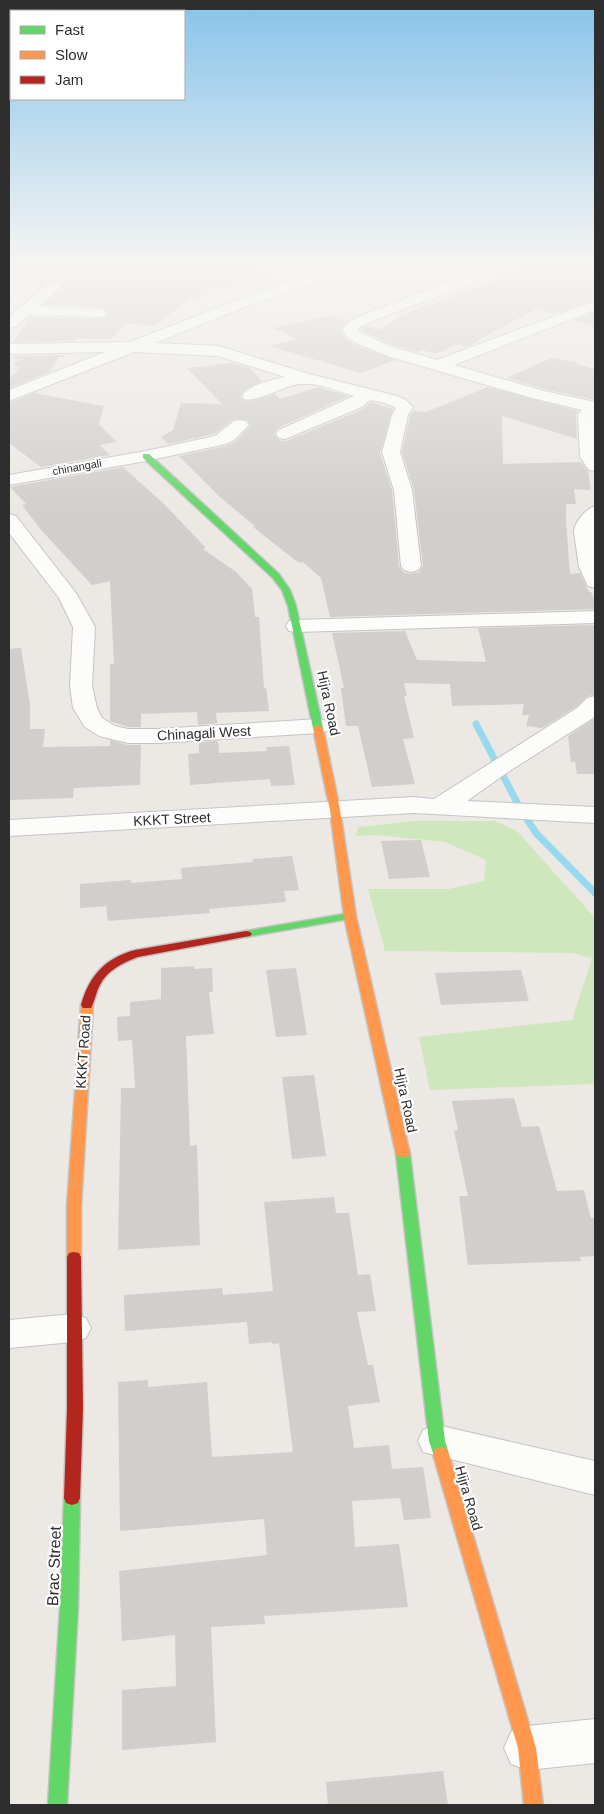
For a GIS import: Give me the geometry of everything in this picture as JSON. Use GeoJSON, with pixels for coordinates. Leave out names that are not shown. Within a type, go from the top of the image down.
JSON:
{"type":"FeatureCollection","features":[{"type":"Feature","properties":{"kind":"street"},"geometry":{"type":"LineString","coordinates":[[9,396],[140,346]]}},
{"type":"Feature","properties":{"kind":"street"},"geometry":{"type":"LineString","coordinates":[[377,346],[408,357],[559,400],[595,407]]}},
{"type":"Feature","properties":{"kind":"street"},"geometry":{"type":"LineString","coordinates":[[439,365],[489,346]]}},
{"type":"Feature","properties":{"kind":"street"},"geometry":{"type":"LineString","coordinates":[[9,349],[134,348],[219,351],[303,377],[319,379],[398,402],[404,407],[400,415],[391,452],[403,490],[411,566]]}},
{"type":"Feature","properties":{"kind":"street"},"geometry":{"type":"LineString","coordinates":[[250,396],[287,380],[303,377]]}},
{"type":"Feature","properties":{"kind":"street"},"geometry":{"type":"LineString","coordinates":[[285,434],[356,403],[367,394]]}},
{"type":"Feature","properties":{"kind":"street"},"geometry":{"type":"LineString","coordinates":[[595,411],[586,414],[589,457],[595,466]]}},
{"type":"Feature","properties":{"kind":"street","name":"chinangali"},"geometry":{"type":"LineString","coordinates":[[9,480],[146,456],[220,440],[228,436],[240,425]]}},
{"type":"Feature","properties":{"kind":"street","name":"Hijra Road"},"geometry":{"type":"LineString","coordinates":[[146,456],[276,576],[286,590],[297,626],[335,810],[350,916],[404,1160],[438,1441],[526,1748],[534,1805]]}},
{"type":"Feature","properties":{"kind":"street"},"geometry":{"type":"LineString","coordinates":[[595,512],[584,527],[584,532],[589,568],[595,582]]}},
{"type":"Feature","properties":{"kind":"street","name":"Chinagali West"},"geometry":{"type":"LineString","coordinates":[[9,520],[69,597],[84,627],[82,686],[85,708],[94,722],[107,731],[128,736],[319,726]]}},
{"type":"Feature","properties":{"kind":"street"},"geometry":{"type":"LineString","coordinates":[[297,626],[595,617]]}},
{"type":"Feature","properties":{"kind":"street"},"geometry":{"type":"LineString","coordinates":[[438,807],[585,713],[595,703]]}},
{"type":"Feature","properties":{"kind":"street","name":"KKKT Street"},"geometry":{"type":"LineString","coordinates":[[9,828],[414,805],[531,811]]}},
{"type":"Feature","properties":{"kind":"street"},"geometry":{"type":"LineString","coordinates":[[531,811],[595,815]]}},
{"type":"Feature","properties":{"kind":"street"},"geometry":{"type":"LineString","coordinates":[[531,811],[595,832]]}},
{"type":"Feature","properties":{"kind":"street","name":"KKKT Road"},"geometry":{"type":"LineString","coordinates":[[73,1328],[74,1207],[85,1012],[92,984],[101,970],[114,962],[135,954],[350,916]]}},
{"type":"Feature","properties":{"kind":"street"},"geometry":{"type":"LineString","coordinates":[[9,1334],[73,1328]]}},
{"type":"Feature","properties":{"kind":"street","name":"Brac Street"},"geometry":{"type":"LineString","coordinates":[[57,1805],[69,1598],[75,1408],[73,1328]]}},
{"type":"Feature","properties":{"kind":"street"},"geometry":{"type":"LineString","coordinates":[[438,1441],[595,1478]]}},
{"type":"Feature","properties":{"kind":"street"},"geometry":{"type":"LineString","coordinates":[[526,1748],[595,1741]]}},
{"type":"Feature","properties":{"kind":"green space"},"geometry":{"type":"Polygon","coordinates":[[[415,821],[495,821],[517,831],[595,918],[595,1084],[430,1090],[419,1037],[572,1020],[592,958],[572,953],[385,951],[368,889],[449,889],[484,881],[486,860],[445,842],[375,835],[356,836],[358,827],[415,821]]]}},
{"type":"Feature","properties":{"kind":"building"},"geometry":{"type":"Polygon","coordinates":[[[269,346],[357,346],[395,360],[361,373],[269,346]]]}},
{"type":"Feature","properties":{"kind":"building"},"geometry":{"type":"Polygon","coordinates":[[[396,346],[454,346],[436,354],[422,350],[417,352],[396,346]]]}},
{"type":"Feature","properties":{"kind":"building"},"geometry":{"type":"Polygon","coordinates":[[[66,355],[59,357],[49,372],[9,388],[9,379],[21,367],[13,366],[19,359],[13,359],[16,356],[66,355]]]}},
{"type":"Feature","properties":{"kind":"building"},"geometry":{"type":"Polygon","coordinates":[[[551,358],[576,362],[576,364],[595,369],[595,400],[544,389],[507,378],[551,358]]]}},
{"type":"Feature","properties":{"kind":"building"},"geometry":{"type":"Polygon","coordinates":[[[233,363],[250,368],[262,381],[244,391],[240,396],[244,401],[256,400],[275,394],[280,399],[319,387],[349,396],[278,428],[274,434],[279,440],[286,441],[363,409],[371,402],[393,409],[380,453],[392,490],[399,566],[403,572],[410,574],[419,572],[423,566],[414,490],[402,452],[410,416],[413,411],[426,412],[488,387],[578,411],[576,414],[577,439],[502,416],[503,464],[581,462],[588,471],[591,490],[574,489],[576,504],[566,504],[566,522],[570,574],[580,573],[589,592],[591,592],[595,602],[595,609],[330,617],[321,578],[303,562],[299,563],[253,527],[255,526],[220,497],[179,456],[226,446],[235,442],[250,426],[248,420],[234,419],[214,434],[168,444],[161,437],[173,430],[181,403],[222,404],[187,368],[233,363]]]}},
{"type":"Feature","properties":{"kind":"building"},"geometry":{"type":"Polygon","coordinates":[[[34,393],[104,406],[99,424],[117,442],[99,445],[110,455],[41,467],[9,443],[9,403],[34,393]]]}},
{"type":"Feature","properties":{"kind":"building"},"geometry":{"type":"Polygon","coordinates":[[[123,467],[165,505],[206,548],[203,549],[236,572],[252,589],[255,617],[259,617],[264,688],[266,688],[269,711],[216,713],[217,723],[198,725],[197,712],[141,714],[141,727],[128,727],[110,721],[110,664],[114,664],[110,581],[92,585],[42,531],[22,505],[26,504],[10,487],[123,467]]]}},
{"type":"Feature","properties":{"kind":"building"},"geometry":{"type":"Polygon","coordinates":[[[595,625],[595,694],[586,697],[576,707],[542,728],[526,726],[529,715],[522,715],[524,704],[452,706],[450,684],[404,683],[407,696],[404,696],[414,738],[403,739],[415,784],[372,787],[358,726],[346,726],[341,688],[344,688],[332,633],[405,631],[417,660],[486,662],[478,628],[595,625]]]}},
{"type":"Feature","properties":{"kind":"building"},"geometry":{"type":"Polygon","coordinates":[[[21,648],[30,705],[30,729],[45,729],[43,747],[110,746],[110,740],[128,745],[141,745],[140,785],[74,788],[73,798],[9,800],[9,649],[21,648]]]}},
{"type":"Feature","properties":{"kind":"building"},"geometry":{"type":"Polygon","coordinates":[[[595,718],[595,774],[577,774],[575,762],[571,762],[568,736],[595,718]]]}},
{"type":"Feature","properties":{"kind":"building"},"geometry":{"type":"Polygon","coordinates":[[[218,741],[219,753],[267,751],[266,747],[289,746],[295,785],[271,786],[270,779],[190,785],[188,754],[199,753],[199,742],[218,741]]]}},
{"type":"Feature","properties":{"kind":"building"},"geometry":{"type":"Polygon","coordinates":[[[421,840],[430,877],[389,879],[381,841],[421,840]]]}},
{"type":"Feature","properties":{"kind":"building"},"geometry":{"type":"Polygon","coordinates":[[[292,856],[299,890],[284,891],[286,902],[209,909],[210,913],[108,921],[106,906],[80,908],[80,884],[182,879],[181,868],[253,862],[253,859],[292,856]]]}},
{"type":"Feature","properties":{"kind":"building"},"geometry":{"type":"Polygon","coordinates":[[[194,966],[194,969],[212,968],[213,992],[209,992],[214,1034],[186,1036],[190,1146],[197,1145],[200,1245],[118,1250],[121,1088],[135,1088],[132,1040],[118,1041],[117,1017],[130,1016],[130,1002],[161,999],[161,968],[194,966]]]}},
{"type":"Feature","properties":{"kind":"building"},"geometry":{"type":"Polygon","coordinates":[[[296,968],[307,1035],[276,1037],[266,970],[296,968]]]}},
{"type":"Feature","properties":{"kind":"building"},"geometry":{"type":"Polygon","coordinates":[[[521,970],[529,1001],[441,1005],[435,973],[521,970]]]}},
{"type":"Feature","properties":{"kind":"building"},"geometry":{"type":"Polygon","coordinates":[[[314,1075],[326,1156],[292,1159],[282,1077],[314,1075]]]}},
{"type":"Feature","properties":{"kind":"building"},"geometry":{"type":"Polygon","coordinates":[[[514,1098],[522,1127],[539,1126],[557,1191],[584,1190],[591,1218],[595,1218],[595,1256],[580,1257],[581,1261],[468,1265],[459,1196],[468,1196],[454,1131],[458,1130],[452,1101],[514,1098]]]}},
{"type":"Feature","properties":{"kind":"building"},"geometry":{"type":"Polygon","coordinates":[[[334,1197],[336,1213],[349,1213],[358,1275],[370,1274],[376,1311],[357,1312],[368,1365],[373,1365],[380,1402],[348,1406],[354,1448],[389,1445],[392,1469],[423,1467],[431,1518],[404,1520],[400,1498],[352,1501],[355,1547],[399,1544],[408,1607],[264,1616],[265,1624],[211,1627],[216,1742],[122,1750],[122,1690],[176,1686],[175,1635],[122,1641],[119,1571],[267,1555],[264,1519],[120,1531],[118,1382],[148,1380],[148,1387],[207,1382],[212,1457],[293,1452],[279,1343],[249,1344],[247,1322],[125,1331],[124,1295],[222,1288],[223,1295],[273,1291],[264,1202],[334,1197]]]}},
{"type":"Feature","properties":{"kind":"building"},"geometry":{"type":"Polygon","coordinates":[[[443,1771],[448,1805],[328,1805],[326,1782],[443,1771]]]}},
{"type":"Feature","properties":{"kind":"waterway"},"geometry":{"type":"LineString","coordinates":[[476,724],[521,810],[536,833],[595,893]]}},
{"type":"Feature","properties":{"kind":"traffic: fast"},"geometry":{"type":"LineString","coordinates":[[146,456],[276,576],[286,590],[292,606],[318,728]]}},
{"type":"Feature","properties":{"kind":"traffic: fast"},"geometry":{"type":"LineString","coordinates":[[246,934],[350,916]]}},
{"type":"Feature","properties":{"kind":"traffic: fast"},"geometry":{"type":"LineString","coordinates":[[403,1154],[437,1441],[441,1454]]}},
{"type":"Feature","properties":{"kind":"traffic: fast"},"geometry":{"type":"LineString","coordinates":[[57,1805],[69,1607],[72,1498]]}},
{"type":"Feature","properties":{"kind":"traffic: slow"},"geometry":{"type":"LineString","coordinates":[[318,728],[335,810],[350,916],[403,1154]]}},
{"type":"Feature","properties":{"kind":"traffic: slow"},"geometry":{"type":"LineString","coordinates":[[74,1257],[74,1207],[87,1005]]}},
{"type":"Feature","properties":{"kind":"traffic: slow"},"geometry":{"type":"LineString","coordinates":[[441,1454],[527,1748],[534,1805]]}},
{"type":"Feature","properties":{"kind":"traffic: jam"},"geometry":{"type":"LineString","coordinates":[[87,1005],[98,978],[109,967],[125,958],[135,954],[246,934]]}},
{"type":"Feature","properties":{"kind":"traffic: jam"},"geometry":{"type":"LineString","coordinates":[[72,1498],[75,1408],[74,1257]]}}]}
